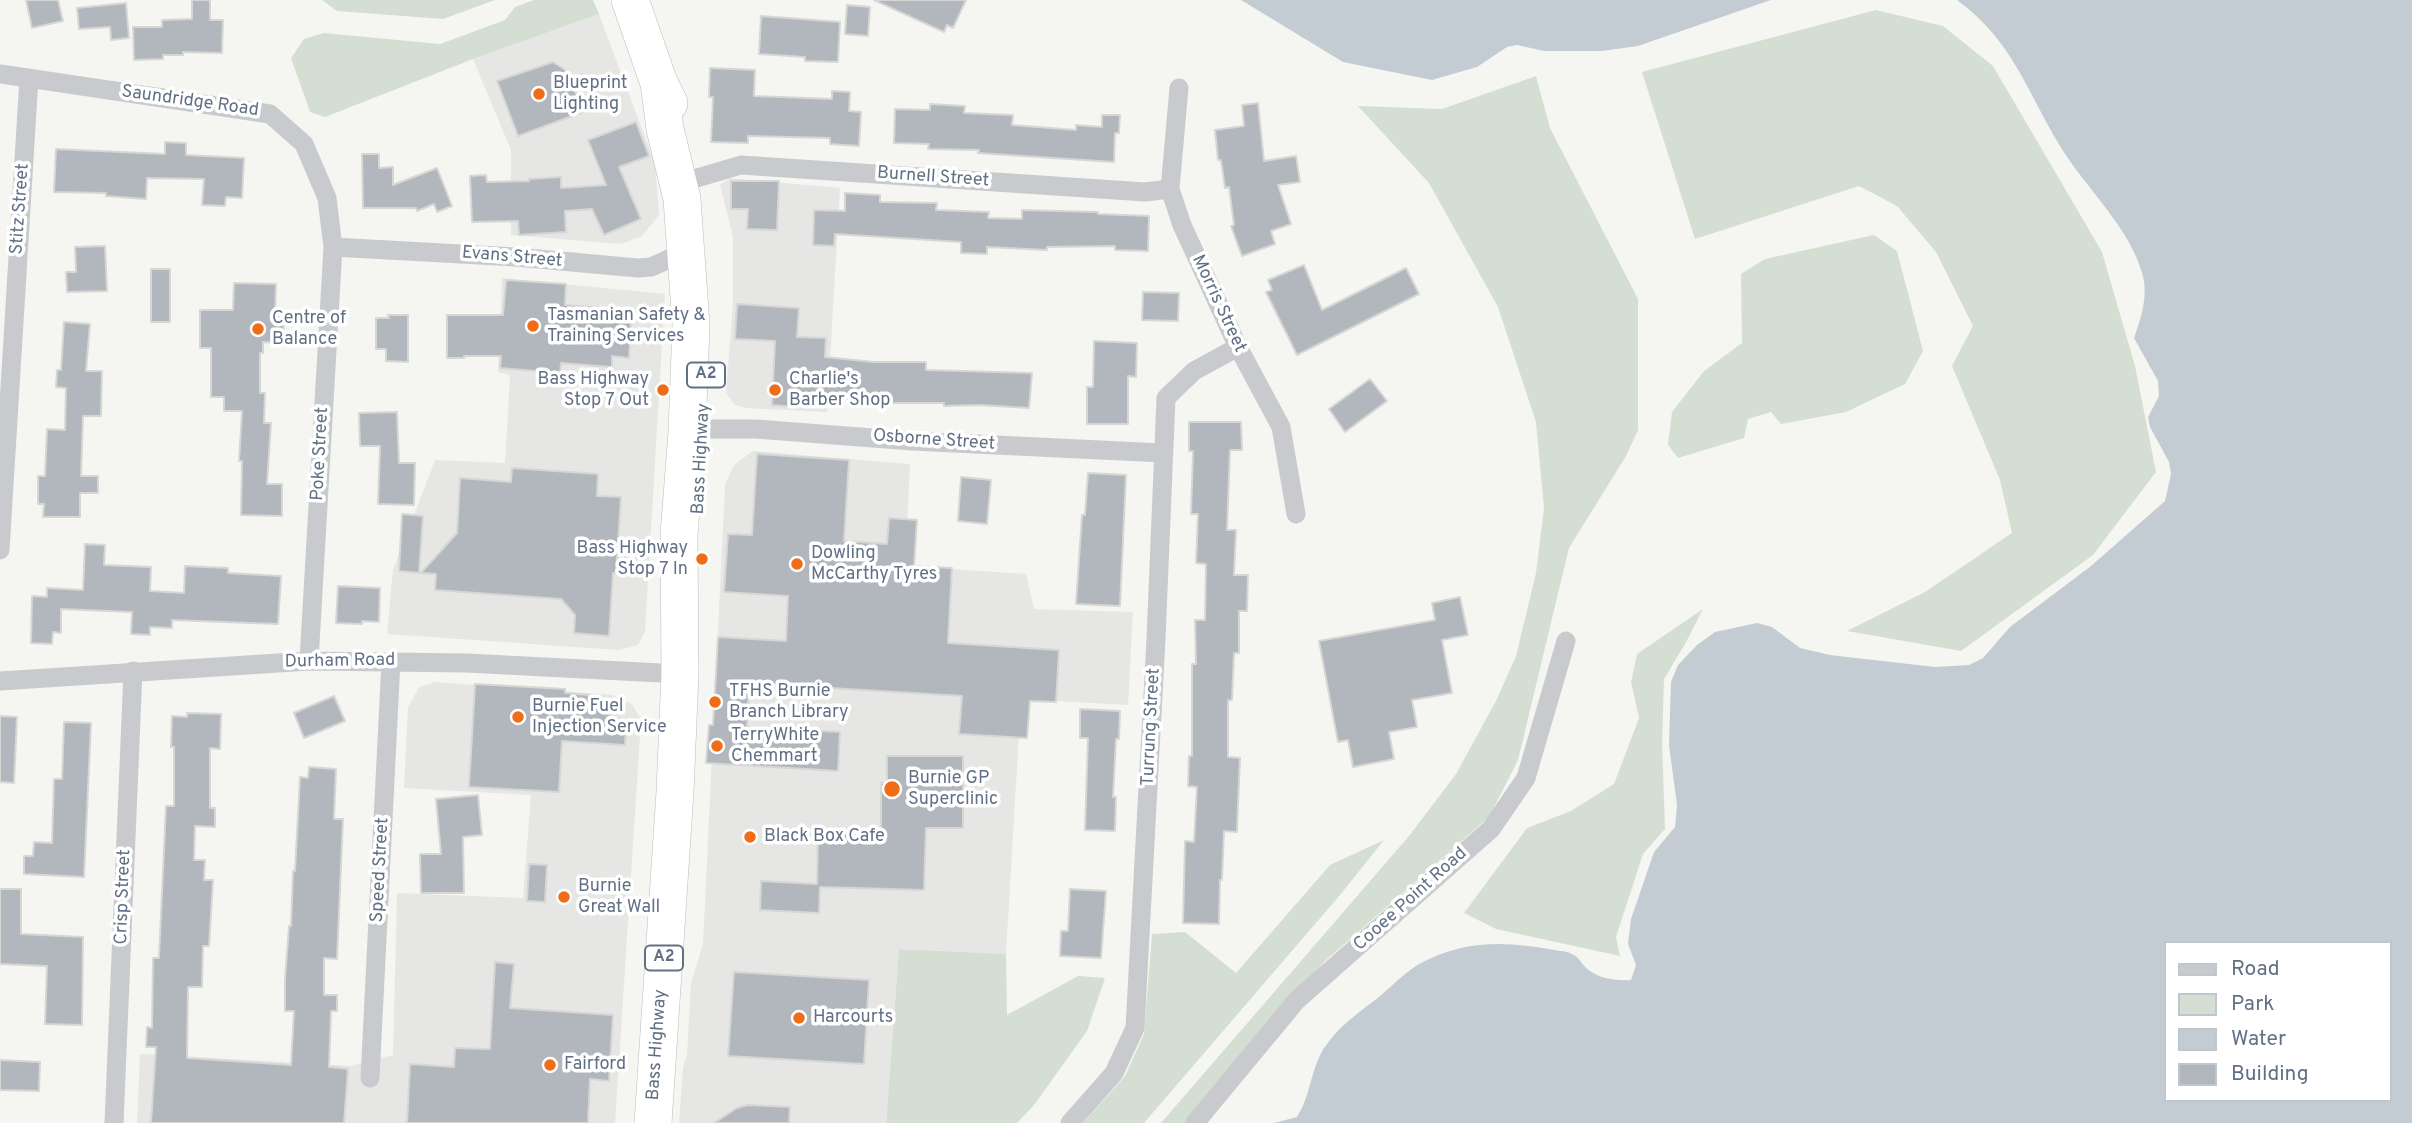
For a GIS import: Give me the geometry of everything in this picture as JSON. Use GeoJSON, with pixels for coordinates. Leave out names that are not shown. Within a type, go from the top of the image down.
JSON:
{"type":"FeatureCollection","features":[{"type":"Feature","properties":{"kind":"highway","name":"Bass Highway"},"geometry":{"type":"LineString","coordinates":[[630,0],[659,83],[681,125],[697,178],[707,246],[705,429],[695,576],[680,674]]}},
{"type":"Feature","properties":{"kind":"highway","name":"Bass Highway"},"geometry":{"type":"LineString","coordinates":[[653,1123],[675,792],[680,674],[678,535],[687,432],[691,325],[682,199],[665,129],[659,83]]}},
{"type":"Feature","properties":{"kind":"street","name":"Saundridge Road"},"geometry":{"type":"LineString","coordinates":[[0,74],[270,114],[304,144],[327,198],[333,247]]}},
{"type":"Feature","properties":{"kind":"street","name":"Stitz Street"},"geometry":{"type":"LineString","coordinates":[[0,550],[29,78]]}},
{"type":"Feature","properties":{"kind":"street","name":"Morris Street"},"geometry":{"type":"LineString","coordinates":[[1179,88],[1170,189],[1182,225],[1238,348],[1281,428],[1296,514]]}},
{"type":"Feature","properties":{"kind":"street","name":"Burnell Street"},"geometry":{"type":"LineString","coordinates":[[697,178],[741,165],[1145,192],[1170,189]]}},
{"type":"Feature","properties":{"kind":"street","name":"Evans Street"},"geometry":{"type":"LineString","coordinates":[[333,247],[516,257],[638,268],[651,267],[687,251]]}},
{"type":"Feature","properties":{"kind":"street","name":"Poke Street"},"geometry":{"type":"LineString","coordinates":[[309,661],[333,247]]}},
{"type":"Feature","properties":{"kind":"street","name":"Turrung Street"},"geometry":{"type":"LineString","coordinates":[[1070,1123],[1114,1073],[1135,1028],[1166,398],[1194,371],[1238,348]]}},
{"type":"Feature","properties":{"kind":"street","name":"Osborne Street"},"geometry":{"type":"LineString","coordinates":[[705,429],[756,429],[912,441],[1163,453]]}},
{"type":"Feature","properties":{"kind":"street","name":"Cooee Point Road"},"geometry":{"type":"LineString","coordinates":[[1195,1123],[1297,1000],[1491,829],[1525,778],[1566,641]]}},
{"type":"Feature","properties":{"kind":"street","name":"Durham Road"},"geometry":{"type":"LineString","coordinates":[[0,681],[309,661],[391,661],[680,674]]}},
{"type":"Feature","properties":{"kind":"street","name":"Speed Street"},"geometry":{"type":"LineString","coordinates":[[370,1078],[391,661]]}},
{"type":"Feature","properties":{"kind":"street","name":"Crisp Street"},"geometry":{"type":"LineString","coordinates":[[114,1123],[132,671]]}},
{"type":"Feature","properties":{"kind":"shaded area"},"geometry":{"type":"Polygon","coordinates":[[[599,14],[655,164],[659,215],[642,236],[621,244],[511,235],[511,150],[473,59],[599,14]]]}},
{"type":"Feature","properties":{"kind":"shaded area"},"geometry":{"type":"Polygon","coordinates":[[[730,178],[840,188],[827,412],[745,408],[734,404],[726,393],[733,303],[733,237],[720,185],[730,178]]]}},
{"type":"Feature","properties":{"kind":"shaded area"},"geometry":{"type":"Polygon","coordinates":[[[502,278],[665,294],[645,631],[638,645],[619,650],[387,634],[393,570],[435,460],[505,463],[510,375],[498,372],[502,278]]]}},
{"type":"Feature","properties":{"kind":"shaded area"},"geometry":{"type":"Polygon","coordinates":[[[753,451],[910,464],[905,566],[1026,574],[1034,609],[1133,612],[1128,705],[1021,699],[1006,954],[899,949],[886,1123],[679,1123],[683,1067],[687,1056],[691,983],[703,944],[725,485],[734,465],[753,451]]]}},
{"type":"Feature","properties":{"kind":"shaded area"},"geometry":{"type":"Polygon","coordinates":[[[436,682],[613,695],[632,704],[641,720],[615,1123],[137,1123],[140,1054],[351,1066],[393,1055],[397,893],[523,898],[531,795],[404,788],[408,708],[419,687],[436,682]]]}},
{"type":"Feature","properties":{"kind":"green space"},"geometry":{"type":"Polygon","coordinates":[[[322,0],[495,0],[443,19],[337,11],[322,0]]]}},
{"type":"Feature","properties":{"kind":"green space"},"geometry":{"type":"Polygon","coordinates":[[[534,0],[593,0],[599,14],[473,59],[325,117],[310,112],[291,58],[304,39],[324,33],[440,44],[505,20],[515,7],[534,0]]]}},
{"type":"Feature","properties":{"kind":"green space"},"geometry":{"type":"Polygon","coordinates":[[[1876,10],[1943,26],[1993,66],[2102,252],[2135,366],[2156,472],[2093,555],[1961,651],[1847,631],[1925,592],[2012,533],[2000,480],[1952,366],[1973,326],[1936,252],[1897,206],[1859,186],[1695,239],[1642,72],[1876,10]]]}},
{"type":"Feature","properties":{"kind":"green space"},"geometry":{"type":"Polygon","coordinates":[[[1536,76],[1550,128],[1638,299],[1638,430],[1626,456],[1569,548],[1518,760],[1489,817],[1324,962],[1236,1060],[1187,1123],[1161,1123],[1409,836],[1456,774],[1496,701],[1516,656],[1536,573],[1544,508],[1536,422],[1498,307],[1429,183],[1358,106],[1442,109],[1536,76]]]}},
{"type":"Feature","properties":{"kind":"green space"},"geometry":{"type":"Polygon","coordinates":[[[1874,235],[1897,251],[1923,351],[1905,384],[1846,412],[1781,424],[1771,412],[1748,419],[1744,438],[1678,458],[1668,445],[1672,412],[1704,371],[1742,343],[1741,274],[1765,259],[1874,235]]]}},
{"type":"Feature","properties":{"kind":"green space"},"geometry":{"type":"Polygon","coordinates":[[[1703,609],[1664,679],[1662,744],[1665,829],[1643,854],[1616,937],[1620,956],[1496,929],[1464,913],[1527,828],[1571,811],[1614,784],[1639,718],[1631,682],[1637,654],[1703,609]]]}},
{"type":"Feature","properties":{"kind":"green space"},"geometry":{"type":"Polygon","coordinates":[[[1384,840],[1144,1123],[1083,1123],[1125,1076],[1144,1034],[1152,934],[1185,932],[1236,973],[1330,865],[1384,840]]]}},
{"type":"Feature","properties":{"kind":"green space"},"geometry":{"type":"Polygon","coordinates":[[[899,949],[1006,954],[1007,1015],[1078,976],[1105,978],[1087,1031],[1034,1105],[1017,1123],[886,1123],[899,949]]]}},
{"type":"Feature","properties":{"kind":"water"},"geometry":{"type":"Polygon","coordinates":[[[1241,0],[1771,0],[1638,46],[1602,51],[1544,51],[1517,45],[1507,47],[1477,67],[1432,80],[1343,62],[1241,0]]]}},
{"type":"Feature","properties":{"kind":"water"},"geometry":{"type":"Polygon","coordinates":[[[1957,0],[2412,0],[2412,1123],[1274,1123],[1297,1117],[1319,1057],[1342,1027],[1413,968],[1442,954],[1475,945],[1508,944],[1543,948],[1573,954],[1586,968],[1599,976],[1631,980],[1636,965],[1628,944],[1631,919],[1654,852],[1675,827],[1677,805],[1669,745],[1671,682],[1678,665],[1697,645],[1715,632],[1757,623],[1772,627],[1800,648],[1830,655],[1935,667],[1969,665],[1983,658],[2010,627],[2091,566],[2165,501],[2171,474],[2169,462],[2150,427],[2148,417],[2159,396],[2158,381],[2134,338],[2145,292],[2137,258],[2118,225],[2070,162],[2017,67],[1992,32],[1957,0]]]}},
{"type":"Feature","properties":{"kind":"building"},"geometry":{"type":"Polygon","coordinates":[[[26,0],[58,0],[63,21],[32,28],[26,0]]]}},
{"type":"Feature","properties":{"kind":"building"},"geometry":{"type":"Polygon","coordinates":[[[192,0],[210,0],[210,20],[223,20],[222,53],[183,52],[183,55],[163,55],[163,59],[134,60],[133,27],[162,27],[162,20],[192,19],[192,0]]]}},
{"type":"Feature","properties":{"kind":"building"},"geometry":{"type":"Polygon","coordinates":[[[874,0],[966,0],[953,28],[947,25],[944,32],[874,0]]]}},
{"type":"Feature","properties":{"kind":"building"},"geometry":{"type":"Polygon","coordinates":[[[126,3],[129,38],[111,40],[110,27],[79,29],[77,8],[126,3]]]}},
{"type":"Feature","properties":{"kind":"building"},"geometry":{"type":"Polygon","coordinates":[[[847,5],[870,7],[868,36],[845,34],[847,5]]]}},
{"type":"Feature","properties":{"kind":"building"},"geometry":{"type":"Polygon","coordinates":[[[761,16],[840,22],[838,62],[805,61],[805,57],[759,54],[761,16]]]}},
{"type":"Feature","properties":{"kind":"building","name":"Blueprint Lighting"},"geometry":{"type":"Polygon","coordinates":[[[553,62],[564,69],[570,78],[583,112],[518,136],[497,81],[553,62]]]}},
{"type":"Feature","properties":{"kind":"building"},"geometry":{"type":"Polygon","coordinates":[[[710,68],[755,70],[754,96],[832,99],[832,91],[850,92],[849,111],[861,112],[859,146],[830,144],[830,138],[748,136],[748,143],[711,142],[713,97],[709,97],[710,68]]]}},
{"type":"Feature","properties":{"kind":"building"},"geometry":{"type":"Polygon","coordinates":[[[1258,103],[1264,161],[1296,156],[1300,182],[1278,185],[1291,224],[1271,231],[1275,244],[1242,256],[1231,226],[1234,225],[1229,187],[1225,188],[1221,160],[1218,160],[1215,130],[1244,126],[1242,105],[1258,103]]]}},
{"type":"Feature","properties":{"kind":"building"},"geometry":{"type":"Polygon","coordinates":[[[930,104],[965,106],[964,113],[1013,115],[1012,125],[1076,130],[1076,125],[1102,127],[1102,115],[1120,115],[1119,133],[1115,133],[1114,162],[978,153],[979,150],[928,149],[929,144],[894,143],[895,109],[930,110],[930,104]]]}},
{"type":"Feature","properties":{"kind":"building"},"geometry":{"type":"Polygon","coordinates":[[[636,122],[649,156],[619,167],[641,219],[604,235],[592,209],[565,211],[566,232],[519,235],[518,221],[472,222],[470,176],[486,175],[487,182],[561,177],[561,188],[606,185],[588,140],[636,122]]]}},
{"type":"Feature","properties":{"kind":"building"},"geometry":{"type":"Polygon","coordinates":[[[165,142],[186,143],[186,155],[244,158],[242,198],[226,197],[225,206],[202,205],[204,179],[147,178],[146,199],[106,196],[106,193],[54,192],[56,149],[165,154],[165,142]]]}},
{"type":"Feature","properties":{"kind":"building"},"geometry":{"type":"Polygon","coordinates":[[[362,154],[379,154],[379,168],[393,167],[393,185],[437,168],[452,206],[437,212],[434,204],[417,211],[416,208],[363,208],[362,154]]]}},
{"type":"Feature","properties":{"kind":"building"},"geometry":{"type":"Polygon","coordinates":[[[731,181],[779,181],[777,230],[747,229],[748,209],[731,209],[731,181]]]}},
{"type":"Feature","properties":{"kind":"building"},"geometry":{"type":"Polygon","coordinates":[[[845,193],[880,195],[880,202],[937,203],[936,210],[989,212],[988,218],[1022,219],[1022,210],[1149,216],[1148,251],[1115,250],[1115,246],[1047,247],[1047,250],[987,247],[987,254],[961,253],[961,242],[835,234],[834,246],[813,245],[814,210],[845,211],[845,193]]]}},
{"type":"Feature","properties":{"kind":"building"},"geometry":{"type":"Polygon","coordinates":[[[105,246],[107,291],[67,292],[66,272],[76,272],[75,247],[105,246]]]}},
{"type":"Feature","properties":{"kind":"building"},"geometry":{"type":"Polygon","coordinates":[[[1304,265],[1322,310],[1406,268],[1419,294],[1297,355],[1266,292],[1272,290],[1268,280],[1304,265]]]}},
{"type":"Feature","properties":{"kind":"building"},"geometry":{"type":"Polygon","coordinates":[[[151,269],[170,269],[170,322],[151,322],[151,269]]]}},
{"type":"Feature","properties":{"kind":"building"},"geometry":{"type":"Polygon","coordinates":[[[506,280],[566,284],[565,305],[632,310],[629,358],[612,356],[612,367],[561,363],[560,373],[500,368],[501,356],[447,358],[447,315],[503,315],[506,280]]]}},
{"type":"Feature","properties":{"kind":"building"},"geometry":{"type":"Polygon","coordinates":[[[234,283],[276,284],[275,315],[284,315],[283,343],[263,342],[263,353],[260,353],[260,393],[265,393],[264,423],[271,423],[267,484],[282,484],[282,516],[241,515],[242,461],[239,461],[242,411],[224,411],[224,397],[211,397],[211,348],[200,348],[200,310],[233,310],[234,283]]]}},
{"type":"Feature","properties":{"kind":"building"},"geometry":{"type":"Polygon","coordinates":[[[1143,292],[1179,293],[1178,321],[1142,320],[1143,292]]]}},
{"type":"Feature","properties":{"kind":"building"},"geometry":{"type":"Polygon","coordinates":[[[737,304],[799,308],[797,337],[826,338],[825,357],[874,362],[926,362],[926,370],[1032,373],[1029,408],[892,403],[838,398],[838,395],[795,393],[795,407],[772,405],[775,341],[735,339],[737,304]]]}},
{"type":"Feature","properties":{"kind":"building"},"geometry":{"type":"Polygon","coordinates":[[[388,315],[408,315],[408,362],[386,361],[386,349],[376,349],[376,318],[389,318],[388,315]]]}},
{"type":"Feature","properties":{"kind":"building"},"geometry":{"type":"Polygon","coordinates":[[[64,322],[90,324],[86,371],[102,371],[101,416],[83,416],[81,476],[98,476],[98,493],[80,493],[80,517],[43,517],[44,504],[38,504],[38,476],[45,476],[47,429],[65,430],[66,388],[56,387],[57,370],[61,370],[64,322]]]}},
{"type":"Feature","properties":{"kind":"building"},"geometry":{"type":"Polygon","coordinates":[[[1094,341],[1137,343],[1136,377],[1128,376],[1128,424],[1087,424],[1087,387],[1093,387],[1094,341]]]}},
{"type":"Feature","properties":{"kind":"building"},"geometry":{"type":"Polygon","coordinates":[[[1370,379],[1387,401],[1345,432],[1329,409],[1370,379]]]}},
{"type":"Feature","properties":{"kind":"building"},"geometry":{"type":"Polygon","coordinates":[[[397,412],[399,463],[415,463],[414,505],[378,504],[380,446],[360,446],[359,413],[397,412]]]}},
{"type":"Feature","properties":{"kind":"building"},"geometry":{"type":"Polygon","coordinates":[[[1189,422],[1241,422],[1242,450],[1230,450],[1227,530],[1236,530],[1234,575],[1248,575],[1247,611],[1239,611],[1239,653],[1234,653],[1232,700],[1228,700],[1228,757],[1240,758],[1237,832],[1224,831],[1219,924],[1183,923],[1185,841],[1194,842],[1197,787],[1188,786],[1189,756],[1192,756],[1192,664],[1196,664],[1195,620],[1205,620],[1206,564],[1196,563],[1198,514],[1191,514],[1193,451],[1189,451],[1189,422]]]}},
{"type":"Feature","properties":{"kind":"building"},"geometry":{"type":"Polygon","coordinates":[[[757,454],[849,460],[844,541],[887,544],[889,518],[917,520],[914,566],[952,568],[948,643],[1059,650],[1056,702],[1030,701],[1027,738],[959,734],[962,696],[749,683],[747,727],[840,732],[838,771],[706,763],[709,725],[713,725],[718,637],[786,641],[788,596],[724,592],[728,534],[752,535],[757,454]]]}},
{"type":"Feature","properties":{"kind":"building"},"geometry":{"type":"Polygon","coordinates":[[[512,468],[598,474],[597,496],[621,497],[609,636],[574,633],[575,615],[561,599],[435,590],[436,574],[421,573],[457,533],[460,478],[511,482],[512,468]]]}},
{"type":"Feature","properties":{"kind":"building"},"geometry":{"type":"Polygon","coordinates":[[[1088,473],[1126,475],[1120,606],[1076,604],[1082,515],[1085,515],[1088,473]]]}},
{"type":"Feature","properties":{"kind":"building"},"geometry":{"type":"Polygon","coordinates":[[[961,477],[991,480],[987,524],[958,521],[961,477]]]}},
{"type":"Feature","properties":{"kind":"building"},"geometry":{"type":"Polygon","coordinates":[[[402,514],[423,516],[419,573],[399,571],[402,514]]]}},
{"type":"Feature","properties":{"kind":"building"},"geometry":{"type":"Polygon","coordinates":[[[85,544],[105,545],[104,565],[151,567],[150,591],[184,593],[185,566],[228,568],[228,573],[281,576],[278,624],[172,620],[172,628],[150,627],[150,635],[131,634],[132,612],[61,609],[61,633],[53,632],[52,644],[31,643],[32,596],[47,597],[47,588],[83,590],[85,544]]]}},
{"type":"Feature","properties":{"kind":"building"},"geometry":{"type":"Polygon","coordinates":[[[338,586],[380,588],[379,622],[336,623],[338,586]]]}},
{"type":"Feature","properties":{"kind":"building"},"geometry":{"type":"Polygon","coordinates":[[[1460,597],[1468,635],[1442,640],[1452,693],[1412,700],[1417,727],[1389,732],[1394,759],[1353,767],[1348,740],[1338,742],[1319,641],[1435,620],[1432,603],[1460,597]]]}},
{"type":"Feature","properties":{"kind":"building","name":"Burnie Fuel Injection Service"},"geometry":{"type":"Polygon","coordinates":[[[475,684],[565,689],[565,693],[601,696],[609,714],[623,721],[626,728],[625,745],[562,741],[559,792],[469,787],[475,684]]]}},
{"type":"Feature","properties":{"kind":"building"},"geometry":{"type":"Polygon","coordinates":[[[334,696],[345,721],[304,738],[294,713],[334,696]]]}},
{"type":"Feature","properties":{"kind":"building"},"geometry":{"type":"Polygon","coordinates":[[[1080,709],[1120,711],[1113,797],[1116,797],[1115,831],[1085,830],[1088,738],[1080,738],[1080,709]]]}},
{"type":"Feature","properties":{"kind":"building"},"geometry":{"type":"Polygon","coordinates":[[[187,713],[221,714],[220,749],[210,748],[210,808],[215,808],[215,827],[195,826],[194,860],[205,860],[204,880],[213,880],[209,946],[203,946],[202,987],[188,987],[187,1058],[291,1065],[294,1011],[285,1011],[285,980],[300,777],[308,778],[309,767],[336,769],[334,819],[343,819],[337,959],[324,958],[324,995],[337,995],[337,1011],[331,1011],[329,1067],[348,1069],[344,1123],[151,1123],[156,1047],[146,1047],[147,1027],[152,1028],[153,958],[159,958],[166,806],[174,806],[172,716],[187,717],[187,713]]]}},
{"type":"Feature","properties":{"kind":"building"},"geometry":{"type":"Polygon","coordinates":[[[0,716],[17,717],[14,783],[0,782],[0,716]]]}},
{"type":"Feature","properties":{"kind":"building"},"geometry":{"type":"Polygon","coordinates":[[[64,722],[91,723],[84,877],[24,874],[24,856],[33,856],[34,842],[52,843],[54,779],[62,779],[64,722]]]}},
{"type":"Feature","properties":{"kind":"building"},"geometry":{"type":"Polygon","coordinates":[[[887,756],[963,756],[963,828],[926,828],[924,890],[820,887],[819,913],[760,910],[761,881],[817,884],[818,833],[881,834],[881,783],[887,783],[887,756]]]}},
{"type":"Feature","properties":{"kind":"building"},"geometry":{"type":"Polygon","coordinates":[[[478,795],[482,835],[463,837],[464,893],[421,893],[420,854],[441,854],[436,799],[478,795]]]}},
{"type":"Feature","properties":{"kind":"building"},"geometry":{"type":"Polygon","coordinates":[[[529,864],[547,865],[545,902],[527,901],[529,864]]]}},
{"type":"Feature","properties":{"kind":"building"},"geometry":{"type":"Polygon","coordinates":[[[0,889],[21,889],[21,934],[83,937],[82,1025],[45,1024],[47,966],[0,964],[0,889]]]}},
{"type":"Feature","properties":{"kind":"building"},"geometry":{"type":"Polygon","coordinates":[[[1070,889],[1106,891],[1101,958],[1060,956],[1061,931],[1068,931],[1070,889]]]}},
{"type":"Feature","properties":{"kind":"building","name":"Fairford"},"geometry":{"type":"Polygon","coordinates":[[[495,962],[514,964],[510,1008],[613,1015],[609,1081],[590,1079],[588,1123],[407,1123],[410,1064],[454,1067],[455,1048],[490,1049],[495,962]]]}},
{"type":"Feature","properties":{"kind":"building","name":"Harcourts"},"geometry":{"type":"Polygon","coordinates":[[[734,972],[869,980],[864,1064],[728,1056],[734,972]]]}},
{"type":"Feature","properties":{"kind":"building"},"geometry":{"type":"Polygon","coordinates":[[[0,1060],[40,1062],[39,1091],[0,1090],[0,1060]]]}},
{"type":"Feature","properties":{"kind":"building"},"geometry":{"type":"Polygon","coordinates":[[[748,1105],[790,1107],[789,1123],[714,1123],[737,1108],[748,1105]]]}},
{"type":"Feature","properties":{"kind":"place","name":"Blueprint Lighting"},"geometry":{"type":"Point","coordinates":[539,94]}},
{"type":"Feature","properties":{"kind":"place","name":"Tasmanian Safety & Training Services"},"geometry":{"type":"Point","coordinates":[533,326]}},
{"type":"Feature","properties":{"kind":"place","name":"Centre of Balance"},"geometry":{"type":"Point","coordinates":[258,329]}},
{"type":"Feature","properties":{"kind":"place","name":"Bass Highway Stop 7 Out"},"geometry":{"type":"Point","coordinates":[663,390]}},
{"type":"Feature","properties":{"kind":"place","name":"Charlie's Barber Shop"},"geometry":{"type":"Point","coordinates":[775,390]}},
{"type":"Feature","properties":{"kind":"place","name":"Bass Highway Stop 7 In"},"geometry":{"type":"Point","coordinates":[702,559]}},
{"type":"Feature","properties":{"kind":"place","name":"Dowling McCarthy Tyres"},"geometry":{"type":"Point","coordinates":[797,564]}},
{"type":"Feature","properties":{"kind":"place","name":"TFHS Burnie Branch Library"},"geometry":{"type":"Point","coordinates":[715,702]}},
{"type":"Feature","properties":{"kind":"place","name":"Burnie Fuel Injection Service"},"geometry":{"type":"Point","coordinates":[518,717]}},
{"type":"Feature","properties":{"kind":"place","name":"TerryWhite Chemmart"},"geometry":{"type":"Point","coordinates":[717,746]}},
{"type":"Feature","properties":{"kind":"place","name":"Burnie GP Superclinic"},"geometry":{"type":"Point","coordinates":[892,789]}},
{"type":"Feature","properties":{"kind":"place","name":"Black Box Cafe"},"geometry":{"type":"Point","coordinates":[750,837]}},
{"type":"Feature","properties":{"kind":"place","name":"Burnie Great Wall"},"geometry":{"type":"Point","coordinates":[564,897]}},
{"type":"Feature","properties":{"kind":"place","name":"Harcourts"},"geometry":{"type":"Point","coordinates":[799,1018]}},
{"type":"Feature","properties":{"kind":"place","name":"Fairford"},"geometry":{"type":"Point","coordinates":[550,1065]}}]}
